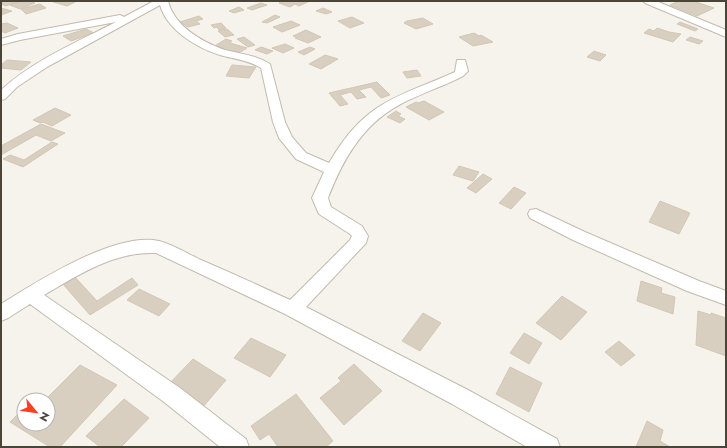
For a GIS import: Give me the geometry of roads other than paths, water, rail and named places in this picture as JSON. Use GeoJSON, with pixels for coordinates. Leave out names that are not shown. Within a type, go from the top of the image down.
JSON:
{"type":"FeatureCollection","features":[{"type":"Feature","properties":{"kind":"street"},"geometry":{"type":"LineString","coordinates":[[1,96],[12,85],[42,66],[135,14],[162,1],[167,13],[178,25],[196,39],[216,50],[258,60],[266,66],[279,122],[286,138],[302,156],[333,170]]}},
{"type":"Feature","properties":{"kind":"street"},"geometry":{"type":"LineString","coordinates":[[648,1],[726,34]]}},
{"type":"Feature","properties":{"kind":"street"},"geometry":{"type":"LineString","coordinates":[[1,42],[135,14]]}},
{"type":"Feature","properties":{"kind":"street"},"geometry":{"type":"LineString","coordinates":[[292,309],[358,243],[360,236],[356,230],[325,210],[320,198],[333,170],[355,133],[393,103],[459,74],[462,71],[461,62]]}},
{"type":"Feature","properties":{"kind":"street"},"geometry":{"type":"LineString","coordinates":[[536,214],[579,236],[693,286],[726,298]]}},
{"type":"Feature","properties":{"kind":"street"},"geometry":{"type":"LineString","coordinates":[[1,313],[30,295],[97,259],[122,249],[146,245],[158,247],[292,309],[481,409],[549,447]]}},
{"type":"Feature","properties":{"kind":"street"},"geometry":{"type":"LineString","coordinates":[[30,295],[172,395],[238,447]]}}]}
